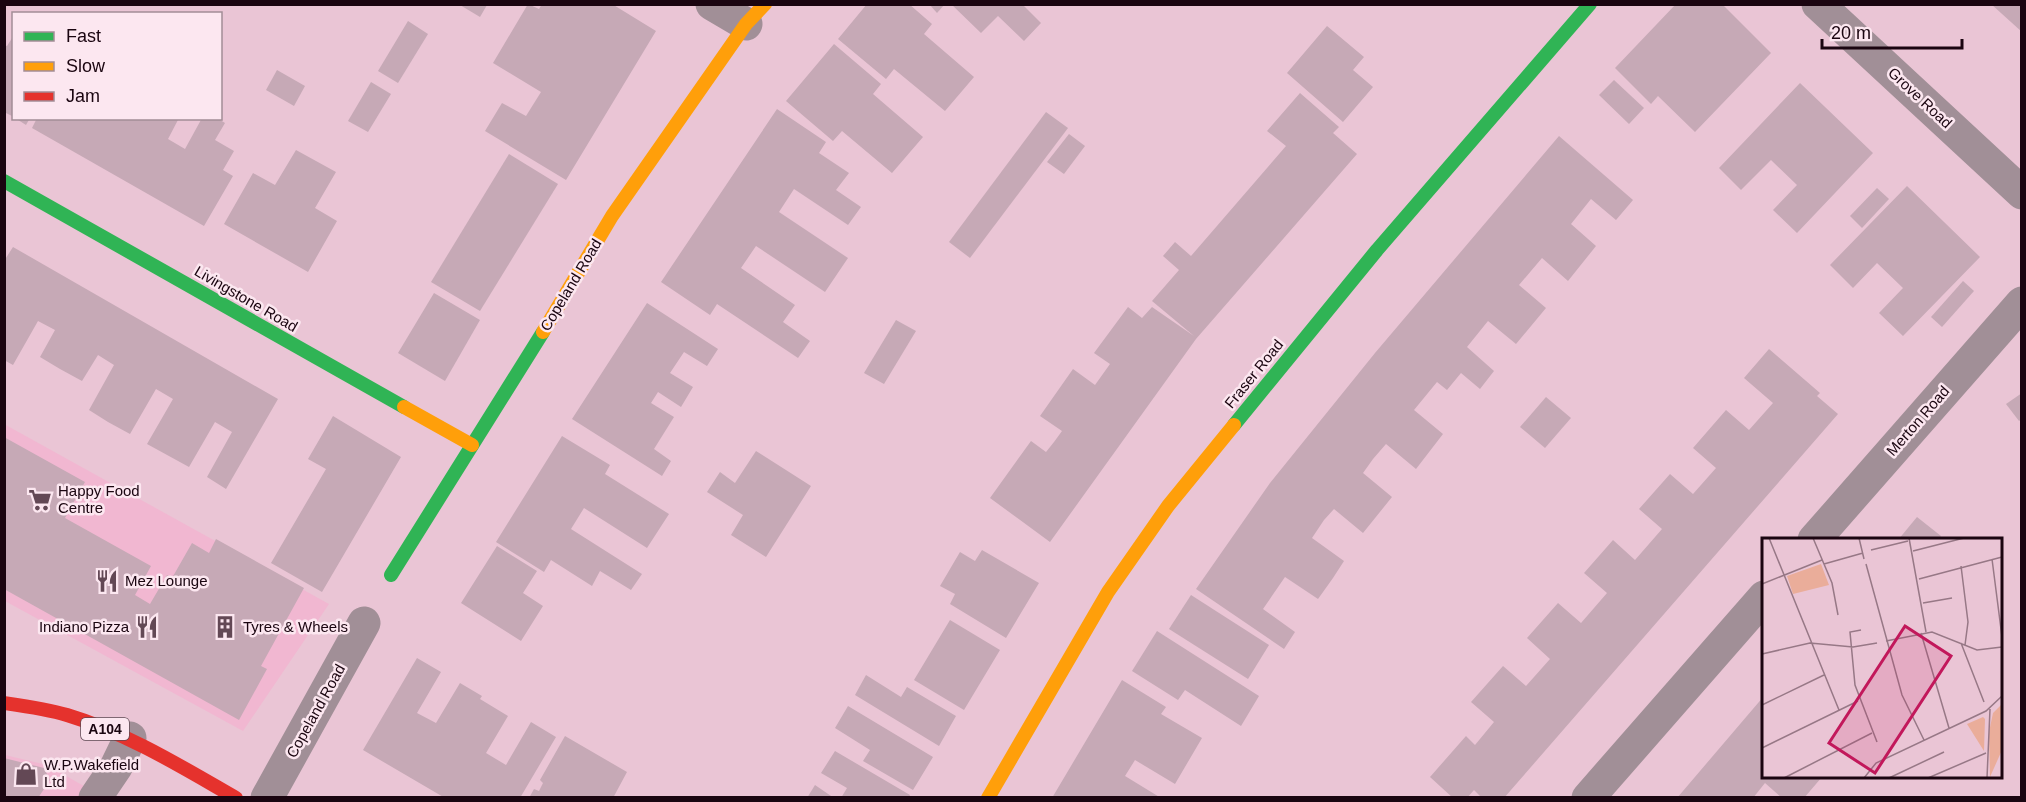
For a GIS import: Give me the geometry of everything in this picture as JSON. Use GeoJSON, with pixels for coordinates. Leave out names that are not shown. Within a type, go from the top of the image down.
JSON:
{"type":"FeatureCollection","features":[{"type":"Feature","properties":{"kind":"street"},"geometry":{"type":"LineString","coordinates":[[712,4],[755,14]]}},
{"type":"Feature","properties":{"kind":"street","name":"Fraser Road"},"geometry":{"type":"LineString","coordinates":[[988,798],[1108,592],[1168,506],[1377,250],[1590,4]]}},
{"type":"Feature","properties":{"kind":"street","name":"Grove Road"},"geometry":{"type":"LineString","coordinates":[[1818,4],[2022,193]]}},
{"type":"Feature","properties":{"kind":"street","name":"Copeland Road"},"geometry":{"type":"LineString","coordinates":[[391,575],[508,390],[612,216],[755,14]]}},
{"type":"Feature","properties":{"kind":"street","name":"Livingstone Road"},"geometry":{"type":"LineString","coordinates":[[4,181],[472,445]]}},
{"type":"Feature","properties":{"kind":"street","name":"Merton Road"},"geometry":{"type":"LineString","coordinates":[[1816,538],[2022,303]]}},
{"type":"Feature","properties":{"kind":"street"},"geometry":{"type":"LineString","coordinates":[[1588,798],[1762,599]]}},
{"type":"Feature","properties":{"kind":"street","name":"Copeland Road"},"geometry":{"type":"LineString","coordinates":[[267,798],[364,623]]}},
{"type":"Feature","properties":{"kind":"street","name":"A104"},"geometry":{"type":"LineString","coordinates":[[4,703],[25,704],[64,713],[130,738],[236,798]]}},
{"type":"Feature","properties":{"kind":"street"},"geometry":{"type":"LineString","coordinates":[[95,798],[116,767],[130,738]]}},
{"type":"Feature","properties":{"kind":"shaded area"},"geometry":{"type":"Polygon","coordinates":[[[4,424],[329,604],[243,731],[5,601],[4,424]]]}},
{"type":"Feature","properties":{"kind":"shaded area"},"geometry":{"type":"Polygon","coordinates":[[[5,755],[47,765],[103,797],[5,798],[5,755]]]}},
{"type":"Feature","properties":{"kind":"building"},"geometry":{"type":"Polygon","coordinates":[[[528,4],[539,9],[542,4],[612,4],[656,31],[566,180],[485,131],[502,103],[526,116],[541,92],[493,63],[528,4]]]}},
{"type":"Feature","properties":{"kind":"building"},"geometry":{"type":"Polygon","coordinates":[[[867,4],[909,4],[932,24],[924,34],[974,77],[945,111],[894,69],[886,79],[838,39],[867,4]]]}},
{"type":"Feature","properties":{"kind":"building"},"geometry":{"type":"Polygon","coordinates":[[[929,4],[945,4],[937,13],[929,4]]]}},
{"type":"Feature","properties":{"kind":"building"},"geometry":{"type":"Polygon","coordinates":[[[951,4],[1022,4],[1041,23],[1024,41],[998,16],[981,33],[951,4]]]}},
{"type":"Feature","properties":{"kind":"building"},"geometry":{"type":"Polygon","coordinates":[[[1676,4],[1722,4],[1771,53],[1695,132],[1658,96],[1651,104],[1615,68],[1676,4]]]}},
{"type":"Feature","properties":{"kind":"building"},"geometry":{"type":"Polygon","coordinates":[[[1991,4],[2022,4],[2022,32],[1991,4]]]}},
{"type":"Feature","properties":{"kind":"building"},"geometry":{"type":"Polygon","coordinates":[[[460,5],[487,5],[480,17],[460,5]]]}},
{"type":"Feature","properties":{"kind":"building"},"geometry":{"type":"Polygon","coordinates":[[[408,21],[428,34],[398,83],[378,71],[408,21]]]}},
{"type":"Feature","properties":{"kind":"building"},"geometry":{"type":"Polygon","coordinates":[[[1327,26],[1364,57],[1353,70],[1373,87],[1343,122],[1287,73],[1327,26]]]}},
{"type":"Feature","properties":{"kind":"building"},"geometry":{"type":"Polygon","coordinates":[[[12,38],[12,116],[4,112],[4,45],[7,46],[12,38]]]}},
{"type":"Feature","properties":{"kind":"building"},"geometry":{"type":"Polygon","coordinates":[[[834,44],[881,84],[873,94],[923,137],[892,173],[842,131],[833,141],[786,101],[834,44]]]}},
{"type":"Feature","properties":{"kind":"building"},"geometry":{"type":"Polygon","coordinates":[[[277,70],[305,86],[294,106],[266,90],[277,70]]]}},
{"type":"Feature","properties":{"kind":"building"},"geometry":{"type":"Polygon","coordinates":[[[1614,80],[1644,108],[1629,124],[1599,95],[1614,80]]]}},
{"type":"Feature","properties":{"kind":"building"},"geometry":{"type":"Polygon","coordinates":[[[371,82],[391,94],[368,132],[348,121],[371,82]]]}},
{"type":"Feature","properties":{"kind":"building"},"geometry":{"type":"Polygon","coordinates":[[[1800,83],[1873,153],[1797,233],[1773,210],[1797,185],[1771,160],[1741,190],[1719,168],[1800,83]]]}},
{"type":"Feature","properties":{"kind":"building"},"geometry":{"type":"Polygon","coordinates":[[[1300,93],[1339,127],[1333,133],[1357,154],[1196,339],[1050,542],[990,498],[1031,441],[1046,452],[1062,431],[1040,416],[1073,369],[1095,385],[1110,364],[1094,353],[1128,307],[1142,318],[1152,307],[1194,336],[1152,301],[1179,270],[1163,256],[1175,242],[1191,256],[1286,146],[1267,131],[1300,93]]]}},
{"type":"Feature","properties":{"kind":"building"},"geometry":{"type":"Polygon","coordinates":[[[777,109],[826,142],[819,153],[849,173],[836,190],[861,207],[848,225],[794,189],[779,212],[848,258],[825,292],[756,246],[741,268],[795,305],[783,322],[810,341],[798,358],[717,304],[710,315],[661,282],[777,109]]]}},
{"type":"Feature","properties":{"kind":"building"},"geometry":{"type":"Polygon","coordinates":[[[1046,112],[1068,128],[970,258],[949,242],[1046,112]]]}},
{"type":"Feature","properties":{"kind":"building"},"geometry":{"type":"Polygon","coordinates":[[[18,120],[29,120],[26,125],[18,120]]]}},
{"type":"Feature","properties":{"kind":"building"},"geometry":{"type":"Polygon","coordinates":[[[36,120],[178,120],[168,139],[185,149],[201,120],[220,120],[225,123],[215,140],[234,151],[223,170],[233,176],[204,226],[32,128],[36,120]]]}},
{"type":"Feature","properties":{"kind":"building"},"geometry":{"type":"Polygon","coordinates":[[[1069,134],[1085,146],[1064,174],[1047,162],[1069,134]]]}},
{"type":"Feature","properties":{"kind":"building"},"geometry":{"type":"Polygon","coordinates":[[[1559,136],[1633,200],[1616,220],[1591,199],[1571,224],[1596,246],[1568,281],[1542,258],[1519,285],[1546,308],[1516,344],[1488,321],[1467,347],[1494,371],[1480,389],[1461,373],[1447,390],[1437,382],[1414,410],[1443,434],[1416,469],[1386,444],[1373,459],[1363,473],[1392,497],[1363,533],[1334,509],[1324,520],[1312,538],[1344,561],[1333,578],[1318,599],[1285,577],[1263,609],[1295,632],[1284,649],[1196,589],[1270,483],[1375,353],[1559,136]]]}},
{"type":"Feature","properties":{"kind":"building"},"geometry":{"type":"Polygon","coordinates":[[[296,150],[336,172],[315,208],[337,221],[308,272],[224,224],[253,173],[275,185],[296,150]]]}},
{"type":"Feature","properties":{"kind":"building"},"geometry":{"type":"Polygon","coordinates":[[[509,154],[558,184],[480,311],[431,282],[509,154]]]}},
{"type":"Feature","properties":{"kind":"building"},"geometry":{"type":"Polygon","coordinates":[[[1907,186],[1980,257],[1903,336],[1879,313],[1903,288],[1877,263],[1853,288],[1830,265],[1907,186]]]}},
{"type":"Feature","properties":{"kind":"building"},"geometry":{"type":"Polygon","coordinates":[[[1877,188],[1889,199],[1862,228],[1850,216],[1877,188]]]}},
{"type":"Feature","properties":{"kind":"building"},"geometry":{"type":"Polygon","coordinates":[[[13,247],[278,399],[226,489],[207,477],[232,432],[215,422],[189,467],[147,444],[173,399],[156,389],[130,434],[108,422],[89,410],[114,365],[98,355],[82,381],[60,369],[40,357],[55,330],[38,321],[13,365],[4,360],[4,261],[13,247]]]}},
{"type":"Feature","properties":{"kind":"building"},"geometry":{"type":"Polygon","coordinates":[[[1963,281],[1974,291],[1942,327],[1931,317],[1963,281]]]}},
{"type":"Feature","properties":{"kind":"building"},"geometry":{"type":"Polygon","coordinates":[[[434,293],[480,320],[445,381],[398,353],[434,293]]]}},
{"type":"Feature","properties":{"kind":"building"},"geometry":{"type":"Polygon","coordinates":[[[647,303],[718,349],[707,366],[684,352],[670,373],[693,387],[681,407],[658,392],[651,403],[674,417],[654,449],[671,461],[662,476],[572,419],[647,303]]]}},
{"type":"Feature","properties":{"kind":"building"},"geometry":{"type":"Polygon","coordinates":[[[896,320],[916,331],[884,384],[864,373],[896,320]]]}},
{"type":"Feature","properties":{"kind":"building"},"geometry":{"type":"Polygon","coordinates":[[[1769,349],[1820,393],[1817,396],[1838,414],[1504,798],[1482,798],[1474,790],[1467,798],[1453,798],[1430,777],[1466,736],[1475,745],[1494,722],[1471,702],[1503,666],[1526,686],[1550,659],[1527,638],[1558,603],[1581,623],[1607,593],[1584,573],[1613,540],[1635,560],[1662,529],[1639,509],[1670,474],[1693,494],[1716,468],[1693,448],[1726,410],[1749,430],[1773,403],[1744,378],[1769,349]]]}},
{"type":"Feature","properties":{"kind":"building"},"geometry":{"type":"Polygon","coordinates":[[[2022,393],[2022,419],[2019,421],[2006,404],[2022,393]]]}},
{"type":"Feature","properties":{"kind":"building"},"geometry":{"type":"Polygon","coordinates":[[[1546,397],[1571,418],[1545,448],[1520,427],[1546,397]]]}},
{"type":"Feature","properties":{"kind":"building"},"geometry":{"type":"Polygon","coordinates":[[[333,416],[401,457],[322,592],[271,563],[326,469],[308,459],[333,416]]]}},
{"type":"Feature","properties":{"kind":"building"},"geometry":{"type":"Polygon","coordinates":[[[562,436],[610,465],[605,474],[669,514],[647,548],[584,508],[571,529],[642,574],[631,590],[600,571],[592,586],[551,560],[544,572],[496,542],[562,436]]]}},
{"type":"Feature","properties":{"kind":"building"},"geometry":{"type":"Polygon","coordinates":[[[4,437],[85,482],[65,518],[151,566],[135,595],[150,604],[167,575],[172,578],[192,543],[209,553],[216,539],[304,588],[261,666],[267,669],[239,720],[4,589],[4,437]]]}},
{"type":"Feature","properties":{"kind":"building"},"geometry":{"type":"Polygon","coordinates":[[[756,451],[811,486],[766,557],[731,535],[743,515],[707,492],[720,472],[735,483],[756,451]]]}},
{"type":"Feature","properties":{"kind":"building"},"geometry":{"type":"Polygon","coordinates":[[[1917,517],[1941,536],[1940,538],[1900,538],[1917,517]]]}},
{"type":"Feature","properties":{"kind":"building"},"geometry":{"type":"Polygon","coordinates":[[[497,546],[537,571],[523,593],[543,606],[521,641],[461,603],[497,546]]]}},
{"type":"Feature","properties":{"kind":"building"},"geometry":{"type":"Polygon","coordinates":[[[982,550],[1039,583],[1006,638],[950,604],[955,594],[940,586],[960,552],[975,561],[982,550]]]}},
{"type":"Feature","properties":{"kind":"building"},"geometry":{"type":"Polygon","coordinates":[[[1191,595],[1269,645],[1248,679],[1169,629],[1191,595]]]}},
{"type":"Feature","properties":{"kind":"building"},"geometry":{"type":"Polygon","coordinates":[[[950,620],[1000,650],[964,710],[914,680],[950,620]]]}},
{"type":"Feature","properties":{"kind":"building"},"geometry":{"type":"Polygon","coordinates":[[[1157,631],[1259,696],[1241,726],[1185,690],[1178,700],[1132,671],[1157,631]]]}},
{"type":"Feature","properties":{"kind":"building"},"geometry":{"type":"Polygon","coordinates":[[[417,658],[441,672],[417,713],[436,723],[460,683],[482,696],[480,699],[508,716],[486,753],[506,765],[531,722],[556,737],[520,798],[445,798],[363,750],[417,658]]]}},
{"type":"Feature","properties":{"kind":"building"},"geometry":{"type":"Polygon","coordinates":[[[866,675],[901,697],[907,687],[956,716],[939,746],[855,695],[866,675]]]}},
{"type":"Feature","properties":{"kind":"building"},"geometry":{"type":"Polygon","coordinates":[[[1122,680],[1166,707],[1161,714],[1202,738],[1175,784],[1135,760],[1125,776],[1161,798],[1052,798],[1122,680]]]}},
{"type":"Feature","properties":{"kind":"building"},"geometry":{"type":"Polygon","coordinates":[[[1762,698],[1762,778],[1821,778],[1804,798],[1782,798],[1765,783],[1753,798],[1677,798],[1762,698]]]}},
{"type":"Feature","properties":{"kind":"building"},"geometry":{"type":"Polygon","coordinates":[[[848,706],[933,757],[913,790],[863,761],[870,750],[835,728],[848,706]]]}},
{"type":"Feature","properties":{"kind":"building"},"geometry":{"type":"Polygon","coordinates":[[[565,736],[627,772],[613,798],[529,798],[534,789],[539,791],[543,783],[540,780],[565,736]]]}},
{"type":"Feature","properties":{"kind":"building"},"geometry":{"type":"Polygon","coordinates":[[[835,751],[910,795],[909,798],[841,798],[847,788],[821,773],[835,751]]]}},
{"type":"Feature","properties":{"kind":"building","name":"W.P.Wakefield Ltd"},"geometry":{"type":"Polygon","coordinates":[[[4,758],[44,768],[50,780],[38,798],[4,798],[4,758]]]}},
{"type":"Feature","properties":{"kind":"building"},"geometry":{"type":"Polygon","coordinates":[[[815,785],[834,798],[807,798],[815,785]]]}},
{"type":"Feature","properties":{"kind":"traffic: fast"},"geometry":{"type":"LineString","coordinates":[[1234,425],[1377,250],[1590,4]]}},
{"type":"Feature","properties":{"kind":"traffic: fast"},"geometry":{"type":"LineString","coordinates":[[4,181],[404,407]]}},
{"type":"Feature","properties":{"kind":"traffic: fast"},"geometry":{"type":"LineString","coordinates":[[391,575],[543,332]]}},
{"type":"Feature","properties":{"kind":"traffic: slow"},"geometry":{"type":"LineString","coordinates":[[543,332],[612,216],[746,24],[765,4]]}},
{"type":"Feature","properties":{"kind":"traffic: slow"},"geometry":{"type":"LineString","coordinates":[[404,407],[472,445]]}},
{"type":"Feature","properties":{"kind":"traffic: slow"},"geometry":{"type":"LineString","coordinates":[[988,798],[1108,592],[1168,506],[1234,425]]}},
{"type":"Feature","properties":{"kind":"traffic: jam"},"geometry":{"type":"LineString","coordinates":[[4,703],[59,713],[111,731],[154,752],[236,798]]}},
{"type":"Feature","properties":{"kind":"place","name":"Happy Food Centre"},"geometry":{"type":"Point","coordinates":[40,500]}},
{"type":"Feature","properties":{"kind":"place","name":"Mez Lounge"},"geometry":{"type":"Point","coordinates":[107,581]}},
{"type":"Feature","properties":{"kind":"place","name":"Indiano Pizza"},"geometry":{"type":"Point","coordinates":[147,627]}},
{"type":"Feature","properties":{"kind":"place","name":"Tyres & Wheels"},"geometry":{"type":"Point","coordinates":[225,627]}},
{"type":"Feature","properties":{"kind":"place","name":"W.P.Wakefield Ltd"},"geometry":{"type":"Point","coordinates":[26,774]}}]}
